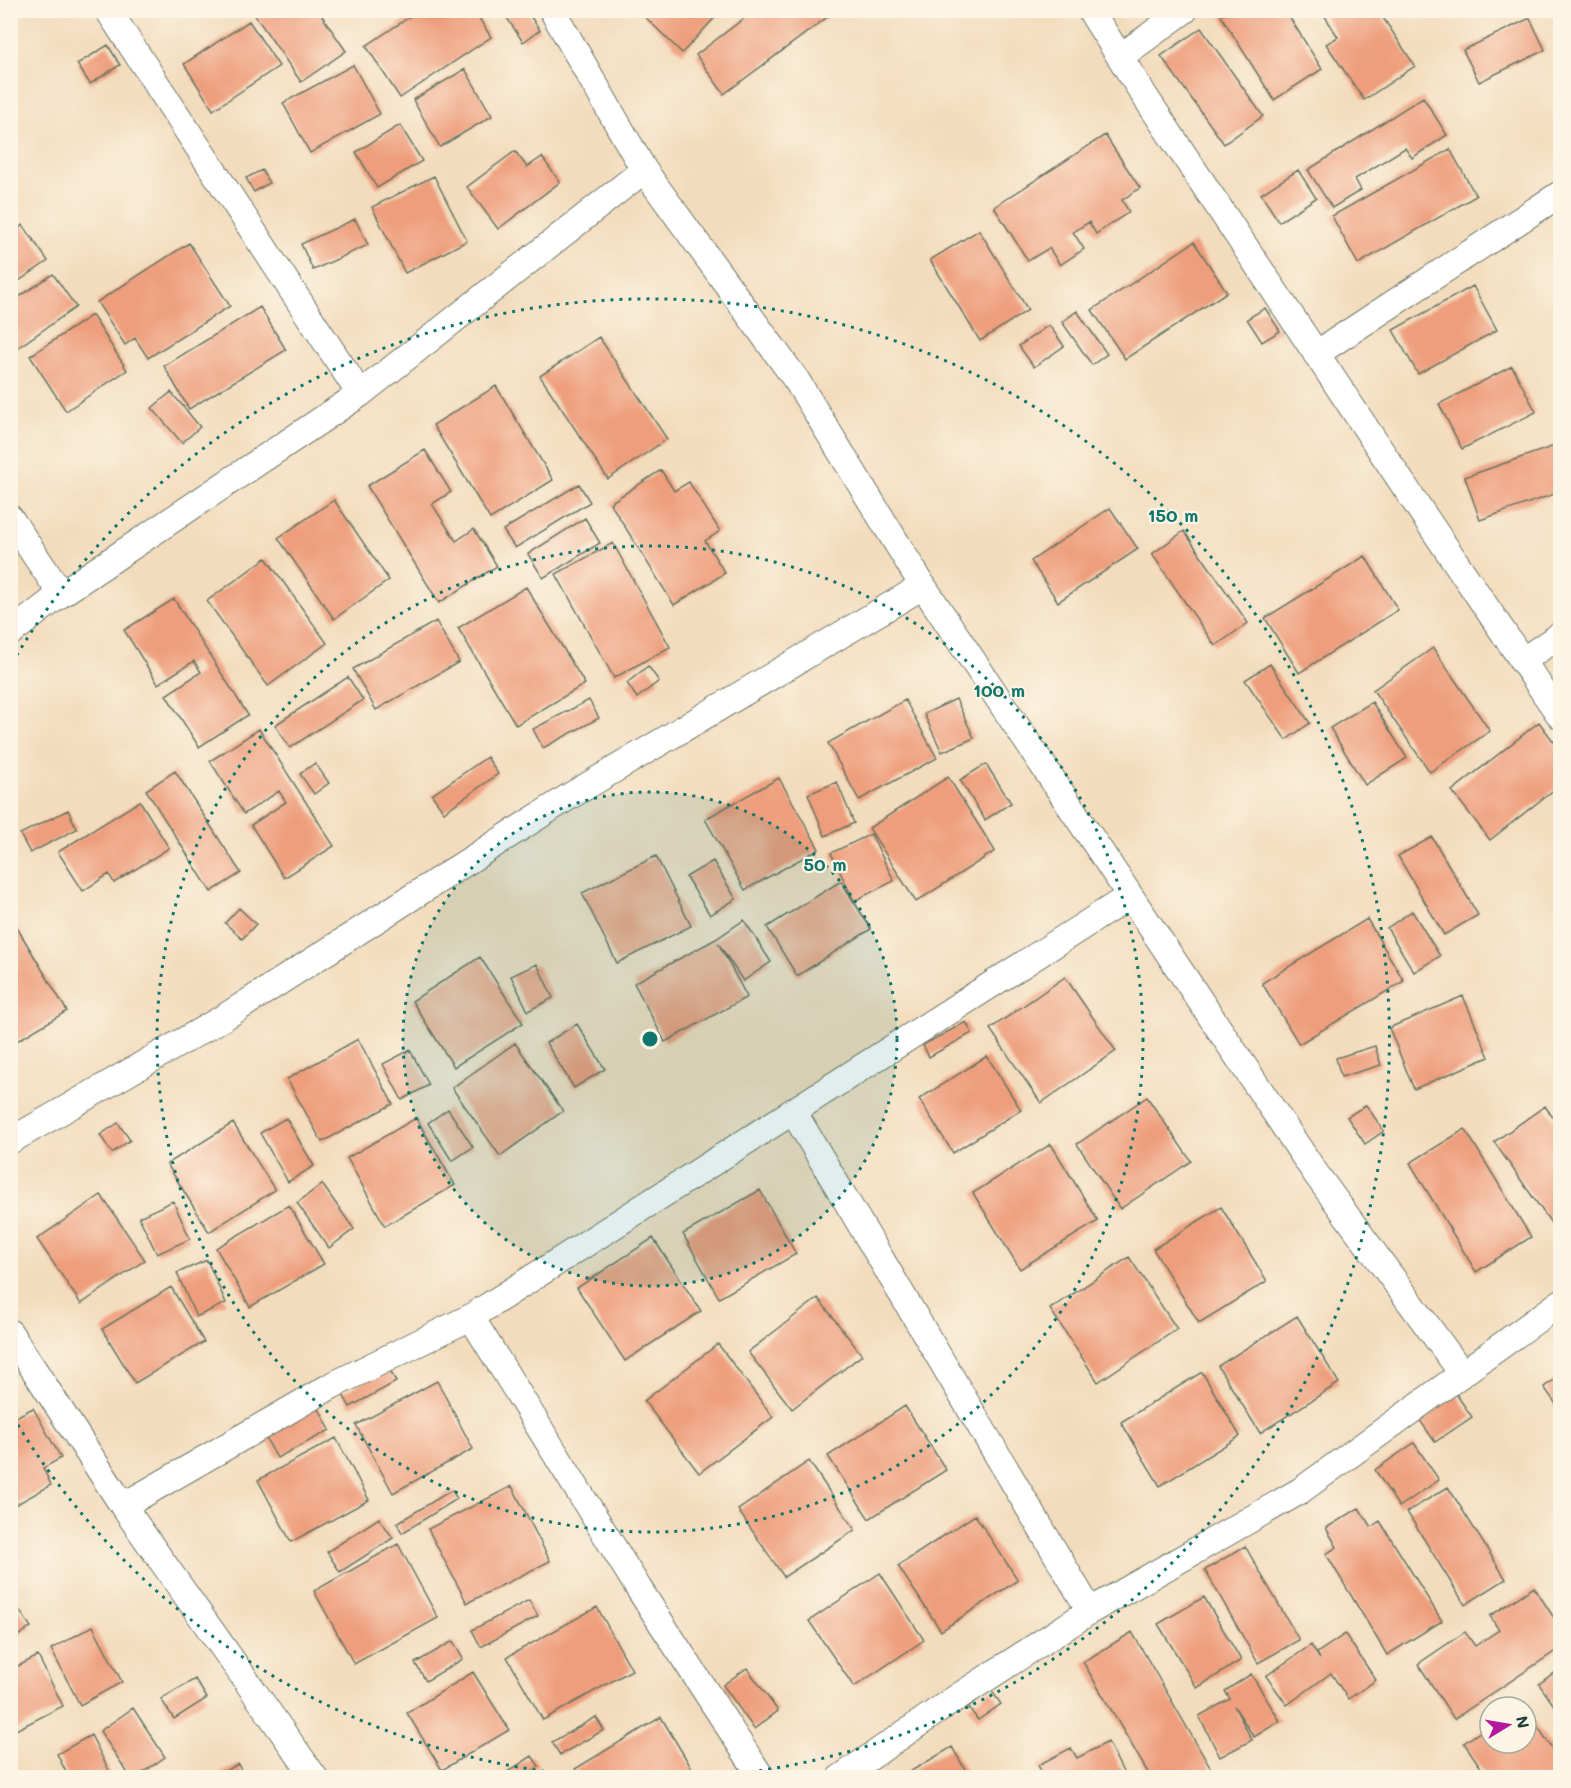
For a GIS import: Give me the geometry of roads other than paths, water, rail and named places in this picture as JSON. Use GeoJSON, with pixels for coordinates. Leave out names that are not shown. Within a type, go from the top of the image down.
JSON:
{"type":"FeatureCollection","features":[{"type":"Feature","properties":{"kind":"street"},"geometry":{"type":"LineString","coordinates":[[108,10],[360,394]]}},
{"type":"Feature","properties":{"kind":"street"},"geometry":{"type":"LineString","coordinates":[[552,10],[644,170],[797,381],[923,586],[1316,1174],[1462,1373]]}},
{"type":"Feature","properties":{"kind":"street"},"geometry":{"type":"LineString","coordinates":[[1090,10],[1560,716]]}},
{"type":"Feature","properties":{"kind":"street"},"geometry":{"type":"LineString","coordinates":[[1120,57],[1185,10]]}},
{"type":"Feature","properties":{"kind":"street"},"geometry":{"type":"LineString","coordinates":[[10,633],[62,594],[360,394],[644,170]]}},
{"type":"Feature","properties":{"kind":"street"},"geometry":{"type":"LineString","coordinates":[[1317,354],[1560,194]]}},
{"type":"Feature","properties":{"kind":"street"},"geometry":{"type":"LineString","coordinates":[[10,518],[62,594]]}},
{"type":"Feature","properties":{"kind":"street"},"geometry":{"type":"LineString","coordinates":[[10,1142],[223,1018],[570,796],[923,586]]}},
{"type":"Feature","properties":{"kind":"street"},"geometry":{"type":"LineString","coordinates":[[1522,661],[1560,635]]}},
{"type":"Feature","properties":{"kind":"street"},"geometry":{"type":"LineString","coordinates":[[123,1506],[331,1386],[471,1317],[1130,896]]}},
{"type":"Feature","properties":{"kind":"street"},"geometry":{"type":"LineString","coordinates":[[793,1111],[1090,1611]]}},
{"type":"Feature","properties":{"kind":"street"},"geometry":{"type":"LineString","coordinates":[[840,1778],[950,1702],[1090,1611],[1300,1491],[1560,1303]]}},
{"type":"Feature","properties":{"kind":"street"},"geometry":{"type":"LineString","coordinates":[[471,1317],[639,1589],[762,1778]]}},
{"type":"Feature","properties":{"kind":"street"},"geometry":{"type":"LineString","coordinates":[[10,1333],[123,1506],[315,1778]]}}]}
